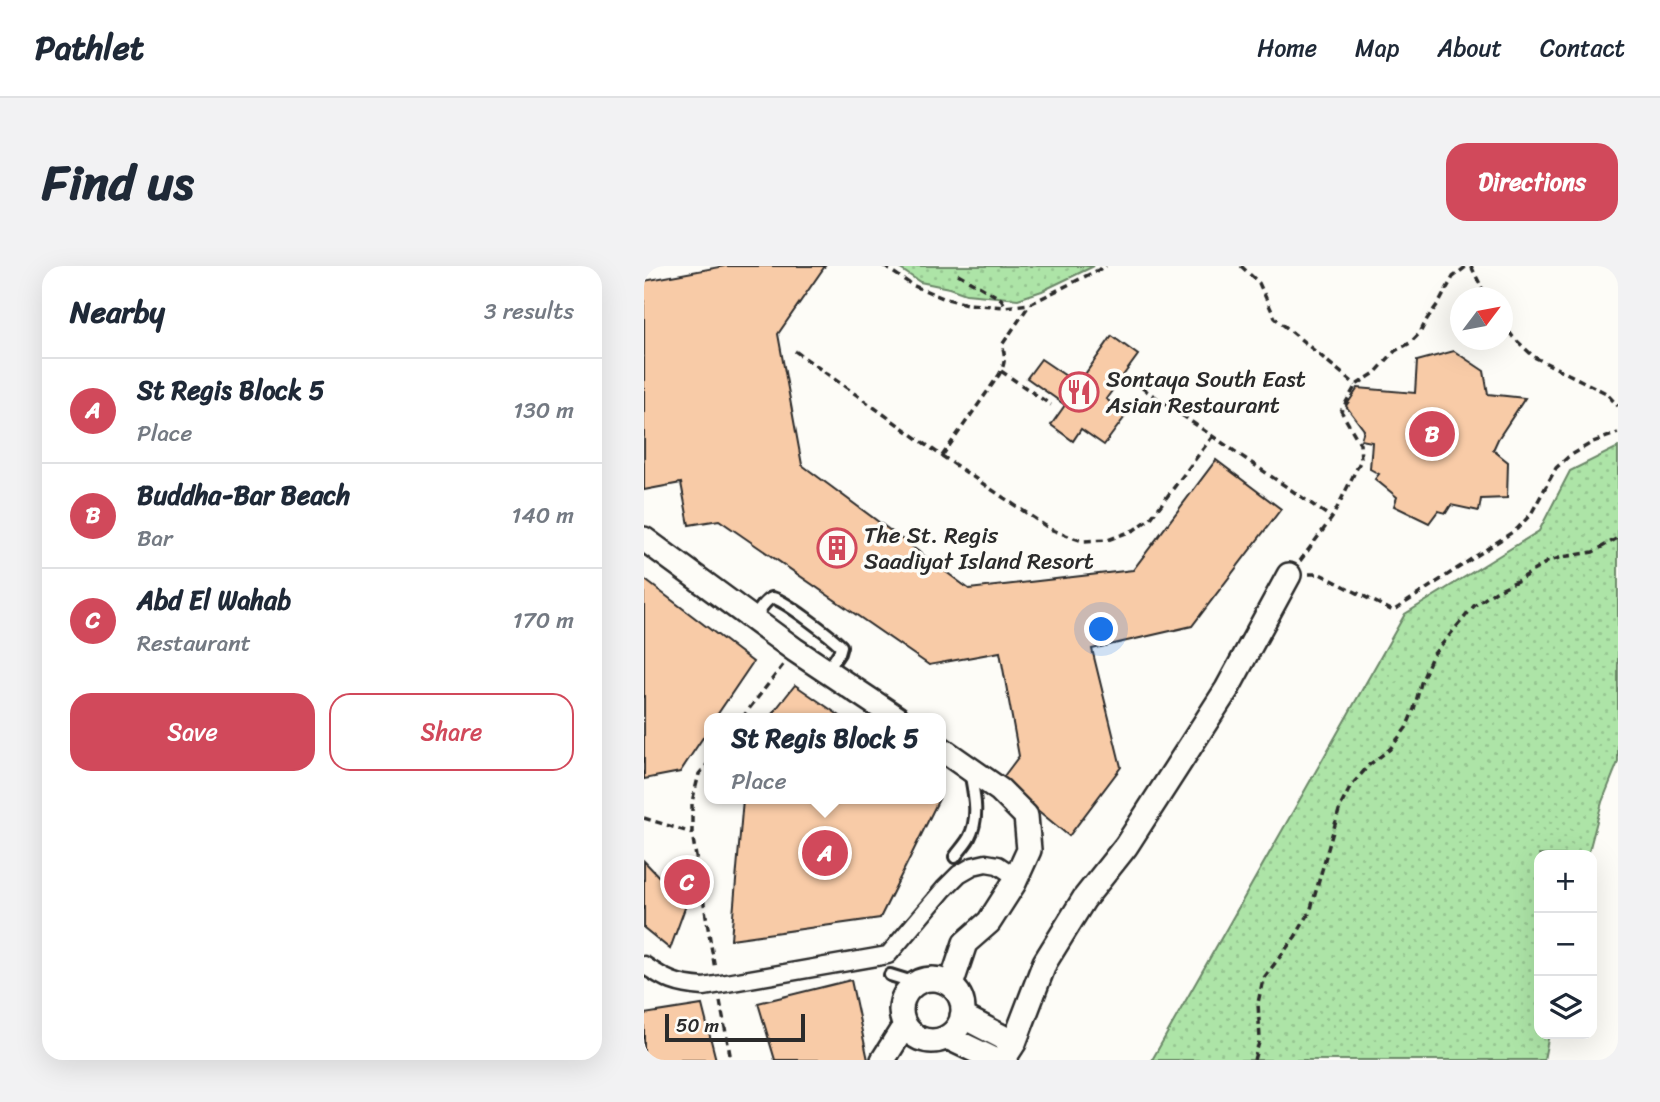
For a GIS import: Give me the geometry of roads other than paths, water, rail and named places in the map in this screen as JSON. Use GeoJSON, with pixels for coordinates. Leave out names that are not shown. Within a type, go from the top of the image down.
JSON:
{"type":"FeatureCollection","features":[{"type":"Feature","properties":{"kind":"street"},"geometry":{"type":"LineString","coordinates":[[644,539],[795,650],[890,713]]}},
{"type":"Feature","properties":{"kind":"street"},"geometry":{"type":"LineString","coordinates":[[962,1016],[1008,1051],[1045,962],[1084,899],[1126,846],[1227,689],[1289,575]]}},
{"type":"Feature","properties":{"kind":"street"},"geometry":{"type":"LineString","coordinates":[[946,752],[1000,790],[1026,816],[1029,850],[989,922],[965,943],[951,985]]}},
{"type":"Feature","properties":{"kind":"street"},"geometry":{"type":"LineString","coordinates":[[644,965],[664,979],[685,986],[704,987],[888,955],[959,874],[973,866],[986,863],[998,865],[1016,877]]}},
{"type":"Feature","properties":{"kind":"street"},"geometry":{"type":"LineString","coordinates":[[929,1046],[954,1032],[962,1016],[961,999],[951,985],[934,979],[924,980],[909,989],[902,1006],[905,1025],[929,1046],[995,1060]]}},
{"type":"Feature","properties":{"kind":"street"},"geometry":{"type":"LineString","coordinates":[[883,1060],[905,1025]]}},
{"type":"Feature","properties":{"kind":"lane"},"geometry":{"type":"LineString","coordinates":[[754,619],[772,598],[785,603],[841,646],[827,671]]}},
{"type":"Feature","properties":{"kind":"lane"},"geometry":{"type":"LineString","coordinates":[[955,857],[970,838],[975,819],[975,797],[969,769]]}},
{"type":"Feature","properties":{"kind":"lane"},"geometry":{"type":"LineString","coordinates":[[890,975],[916,984]]}},
{"type":"Feature","properties":{"kind":"place","name":"Sontaya South East Asian Restaurant"},"geometry":{"type":"Point","coordinates":[1079,392]}},
{"type":"Feature","properties":{"kind":"place","name":"Buddha-Bar Beach"},"geometry":{"type":"Point","coordinates":[1432,434]}},
{"type":"Feature","properties":{"kind":"place","name":"The St. Regis Saadiyat Island Resort"},"geometry":{"type":"Point","coordinates":[837,548]}},
{"type":"Feature","properties":{"kind":"place","name":"St Regis Block 5"},"geometry":{"type":"Point","coordinates":[825,853]}},
{"type":"Feature","properties":{"kind":"place","name":"Abd El Wahab"},"geometry":{"type":"Point","coordinates":[687,882]}}]}
